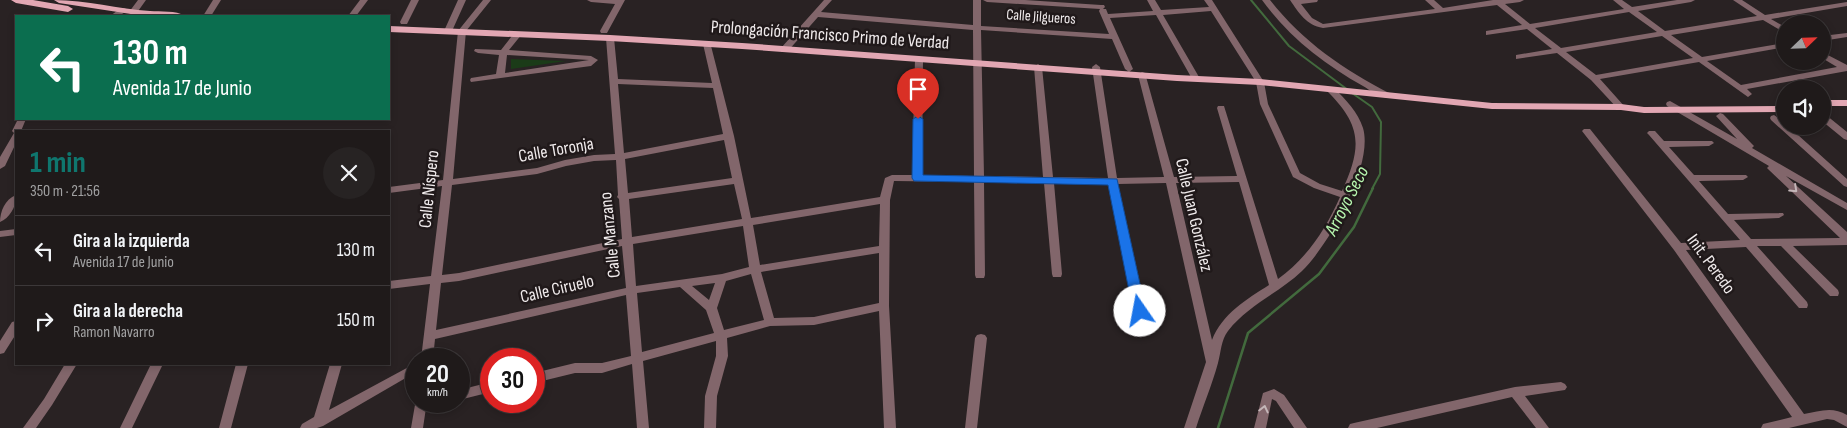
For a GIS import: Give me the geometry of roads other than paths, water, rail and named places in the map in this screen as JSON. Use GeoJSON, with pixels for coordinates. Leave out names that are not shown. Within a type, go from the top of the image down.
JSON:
{"type":"FeatureCollection","features":[{"type":"Feature","properties":{"kind":"main road"},"geometry":{"type":"LineString","coordinates":[[16,0],[120,14],[150,15]]}},
{"type":"Feature","properties":{"kind":"main road"},"geometry":{"type":"LineString","coordinates":[[59,0],[120,14]]}},
{"type":"Feature","properties":{"kind":"main road"},"geometry":{"type":"LineString","coordinates":[[390,22],[449,28]]}},
{"type":"Feature","properties":{"kind":"main road"},"geometry":{"type":"LineString","coordinates":[[390,29],[465,28]]}},
{"type":"Feature","properties":{"kind":"main road","name":"Prolongación Francisco Primo de Verdad"},"geometry":{"type":"LineString","coordinates":[[465,28],[518,34],[607,35],[707,44],[786,47],[1038,67],[1129,69],[1177,73],[1195,77]]}},
{"type":"Feature","properties":{"kind":"main road","name":"Prolongación Francisco Primo de Verdad"},"geometry":{"type":"LineString","coordinates":[[465,28],[607,35],[1096,69],[1142,75],[1260,82],[1388,96]]}},
{"type":"Feature","properties":{"kind":"main road"},"geometry":{"type":"LineString","coordinates":[[1388,96],[1492,106],[1621,107],[1644,110],[1776,109]]}},
{"type":"Feature","properties":{"kind":"main road"},"geometry":{"type":"LineString","coordinates":[[1621,107],[1637,104],[1776,103]]}},
{"type":"Feature","properties":{"kind":"main road"},"geometry":{"type":"LineString","coordinates":[[1831,103],[1847,103]]}},
{"type":"Feature","properties":{"kind":"main road"},"geometry":{"type":"LineString","coordinates":[[1831,111],[1847,108]]}},
{"type":"Feature","properties":{"kind":"street"},"geometry":{"type":"LineString","coordinates":[[120,14],[142,0]]}},
{"type":"Feature","properties":{"kind":"street"},"geometry":{"type":"LineString","coordinates":[[208,15],[217,0]]}},
{"type":"Feature","properties":{"kind":"street"},"geometry":{"type":"LineString","coordinates":[[347,15],[356,0]]}},
{"type":"Feature","properties":{"kind":"street"},"geometry":{"type":"LineString","coordinates":[[353,15],[364,0]]}},
{"type":"Feature","properties":{"kind":"street"},"geometry":{"type":"LineString","coordinates":[[404,22],[415,0]]}},
{"type":"Feature","properties":{"kind":"street"},"geometry":{"type":"LineString","coordinates":[[449,28],[462,0]]}},
{"type":"Feature","properties":{"kind":"street"},"geometry":{"type":"LineString","coordinates":[[465,28],[486,0]]}},
{"type":"Feature","properties":{"kind":"street"},"geometry":{"type":"LineString","coordinates":[[591,0],[620,1],[607,35]]}},
{"type":"Feature","properties":{"kind":"street"},"geometry":{"type":"LineString","coordinates":[[786,47],[828,0]]}},
{"type":"Feature","properties":{"kind":"street"},"geometry":{"type":"LineString","coordinates":[[977,0],[980,275]]}},
{"type":"Feature","properties":{"kind":"street"},"geometry":{"type":"LineString","coordinates":[[987,0],[1099,3],[1129,69]]}},
{"type":"Feature","properties":{"kind":"street"},"geometry":{"type":"LineString","coordinates":[[1151,0],[1195,77]]}},
{"type":"Feature","properties":{"kind":"street"},"geometry":{"type":"LineString","coordinates":[[1208,0],[1260,82],[1264,104],[1296,174],[1317,186],[1345,195]]}},
{"type":"Feature","properties":{"kind":"street"},"geometry":{"type":"LineString","coordinates":[[1266,0],[1286,27],[1311,49],[1334,66],[1388,96]]}},
{"type":"Feature","properties":{"kind":"street"},"geometry":{"type":"LineString","coordinates":[[1295,1],[1314,0]]}},
{"type":"Feature","properties":{"kind":"street"},"geometry":{"type":"LineString","coordinates":[[1429,0],[1441,10]]}},
{"type":"Feature","properties":{"kind":"street"},"geometry":{"type":"LineString","coordinates":[[1295,1],[1316,25],[1322,26],[1520,0]]}},
{"type":"Feature","properties":{"kind":"street"},"geometry":{"type":"LineString","coordinates":[[1617,0],[1748,94]]}},
{"type":"Feature","properties":{"kind":"street"},"geometry":{"type":"LineString","coordinates":[[1489,32],[1690,0]]}},
{"type":"Feature","properties":{"kind":"street"},"geometry":{"type":"LineString","coordinates":[[1737,0],[1776,25]]}},
{"type":"Feature","properties":{"kind":"street"},"geometry":{"type":"LineString","coordinates":[[1497,2],[1594,78],[1621,107]]}},
{"type":"Feature","properties":{"kind":"street"},"geometry":{"type":"LineString","coordinates":[[1519,58],[1847,4]]}},
{"type":"Feature","properties":{"kind":"street"},"geometry":{"type":"LineString","coordinates":[[1106,16],[1213,8]]}},
{"type":"Feature","properties":{"kind":"street","name":"Calle Jilgueros"},"geometry":{"type":"LineString","coordinates":[[815,14],[906,23],[1115,36]]}},
{"type":"Feature","properties":{"kind":"street","name":"Calle Níspero"},"geometry":{"type":"LineString","coordinates":[[428,348],[438,280],[465,28]]}},
{"type":"Feature","properties":{"kind":"street"},"geometry":{"type":"LineString","coordinates":[[500,76],[503,53],[518,34]]}},
{"type":"Feature","properties":{"kind":"street","name":"Calle Manzano"},"geometry":{"type":"LineString","coordinates":[[607,35],[613,81],[622,197],[628,240],[643,428]]}},
{"type":"Feature","properties":{"kind":"street"},"geometry":{"type":"LineString","coordinates":[[1831,38],[1847,35]]}},
{"type":"Feature","properties":{"kind":"street"},"geometry":{"type":"LineString","coordinates":[[707,44],[729,136],[755,269],[770,322]]}},
{"type":"Feature","properties":{"kind":"street"},"geometry":{"type":"LineString","coordinates":[[1594,78],[1776,47]]}},
{"type":"Feature","properties":{"kind":"street"},"geometry":{"type":"LineString","coordinates":[[474,80],[591,63],[594,60],[591,58],[478,51]]}},
{"type":"Feature","properties":{"kind":"street"},"geometry":{"type":"LineString","coordinates":[[917,178],[919,59]]}},
{"type":"Feature","properties":{"kind":"street"},"geometry":{"type":"LineString","coordinates":[[1831,59],[1846,68]]}},
{"type":"Feature","properties":{"kind":"street"},"geometry":{"type":"LineString","coordinates":[[1038,67],[1058,274]]}},
{"type":"Feature","properties":{"kind":"street"},"geometry":{"type":"LineString","coordinates":[[1740,88],[1846,68]]}},
{"type":"Feature","properties":{"kind":"street"},"geometry":{"type":"LineString","coordinates":[[1096,69],[1113,181],[1140,311]]}},
{"type":"Feature","properties":{"kind":"street","name":"Calle Juan González"},"geometry":{"type":"LineString","coordinates":[[1142,75],[1170,180],[1212,364]]}},
{"type":"Feature","properties":{"kind":"street"},"geometry":{"type":"LineString","coordinates":[[613,81],[716,86]]}},
{"type":"Feature","properties":{"kind":"street"},"geometry":{"type":"LineString","coordinates":[[1190,428],[1212,364],[1217,340],[1223,329],[1241,310],[1290,275],[1308,259],[1345,195],[1357,166],[1360,133],[1354,115],[1335,90]]}},
{"type":"Feature","properties":{"kind":"street"},"geometry":{"type":"LineString","coordinates":[[1670,104],[1847,207]]}},
{"type":"Feature","properties":{"kind":"street"},"geometry":{"type":"LineString","coordinates":[[1221,108],[1274,286]]}},
{"type":"Feature","properties":{"kind":"street"},"geometry":{"type":"LineString","coordinates":[[1720,116],[1758,156],[1847,240]]}},
{"type":"Feature","properties":{"kind":"street"},"geometry":{"type":"LineString","coordinates":[[1774,118],[1847,184]]}},
{"type":"Feature","properties":{"kind":"street"},"geometry":{"type":"LineString","coordinates":[[1831,121],[1847,137]]}},
{"type":"Feature","properties":{"kind":"street","name":"Init. Peredo"},"geometry":{"type":"LineString","coordinates":[[1587,131],[1678,248],[1801,420]]}},
{"type":"Feature","properties":{"kind":"street"},"geometry":{"type":"LineString","coordinates":[[1652,133],[1803,305]]}},
{"type":"Feature","properties":{"kind":"street","name":"Calle Toronja"},"geometry":{"type":"LineString","coordinates":[[390,190],[536,170],[594,158],[619,157],[729,136]]}},
{"type":"Feature","properties":{"kind":"street"},"geometry":{"type":"LineString","coordinates":[[0,166],[15,140]]}},
{"type":"Feature","properties":{"kind":"street"},"geometry":{"type":"LineString","coordinates":[[1662,144],[1709,144]]}},
{"type":"Feature","properties":{"kind":"street"},"geometry":{"type":"LineString","coordinates":[[1692,178],[1743,177]]}},
{"type":"Feature","properties":{"kind":"street"},"geometry":{"type":"LineString","coordinates":[[890,428],[884,306],[885,200],[888,180],[892,178],[1113,181],[1241,179]]}},
{"type":"Feature","properties":{"kind":"street"},"geometry":{"type":"LineString","coordinates":[[622,197],[738,180]]}},
{"type":"Feature","properties":{"kind":"street"},"geometry":{"type":"LineString","coordinates":[[0,220],[15,199]]}},
{"type":"Feature","properties":{"kind":"street"},"geometry":{"type":"LineString","coordinates":[[390,285],[481,274],[628,240],[885,200]]}},
{"type":"Feature","properties":{"kind":"street"},"geometry":{"type":"LineString","coordinates":[[1726,218],[1779,215]]}},
{"type":"Feature","properties":{"kind":"street"},"geometry":{"type":"LineString","coordinates":[[0,234],[15,232]]}},
{"type":"Feature","properties":{"kind":"street"},"geometry":{"type":"LineString","coordinates":[[1678,248],[1749,243],[1847,240]]}},
{"type":"Feature","properties":{"kind":"street"},"geometry":{"type":"LineString","coordinates":[[1783,242],[1834,294]]}},
{"type":"Feature","properties":{"kind":"street","name":"Calle Ciruelo"},"geometry":{"type":"LineString","coordinates":[[430,336],[632,290],[722,278],[755,269],[884,249]]}},
{"type":"Feature","properties":{"kind":"street"},"geometry":{"type":"LineString","coordinates":[[711,308],[722,278]]}},
{"type":"Feature","properties":{"kind":"street"},"geometry":{"type":"LineString","coordinates":[[683,284],[711,308],[721,337],[722,356],[711,396],[710,428]]}},
{"type":"Feature","properties":{"kind":"street"},"geometry":{"type":"LineString","coordinates":[[545,375],[575,368],[602,368],[721,337],[770,322],[814,321],[884,306]]}},
{"type":"Feature","properties":{"kind":"street"},"geometry":{"type":"LineString","coordinates":[[5,345],[15,327]]}},
{"type":"Feature","properties":{"kind":"street"},"geometry":{"type":"LineString","coordinates":[[971,428],[981,338]]}},
{"type":"Feature","properties":{"kind":"street"},"geometry":{"type":"LineString","coordinates":[[29,428],[48,402],[70,365]]}},
{"type":"Feature","properties":{"kind":"street"},"geometry":{"type":"LineString","coordinates":[[126,428],[157,365]]}},
{"type":"Feature","properties":{"kind":"street"},"geometry":{"type":"LineString","coordinates":[[225,428],[242,365]]}},
{"type":"Feature","properties":{"kind":"street"},"geometry":{"type":"LineString","coordinates":[[319,422],[336,365]]}},
{"type":"Feature","properties":{"kind":"street"},"geometry":{"type":"LineString","coordinates":[[306,428],[405,373]]}},
{"type":"Feature","properties":{"kind":"street"},"geometry":{"type":"LineString","coordinates":[[1354,428],[1515,392],[1561,387]]}},
{"type":"Feature","properties":{"kind":"street"},"geometry":{"type":"LineString","coordinates":[[1515,392],[1543,428]]}},
{"type":"Feature","properties":{"kind":"street"},"geometry":{"type":"LineString","coordinates":[[1260,428],[1267,396],[1274,394],[1280,398],[1301,428]]}},
{"type":"Feature","properties":{"kind":"street"},"geometry":{"type":"LineString","coordinates":[[417,428],[421,413]]}},
{"type":"Feature","properties":{"kind":"street"},"geometry":{"type":"LineString","coordinates":[[1768,428],[1827,414],[1836,415],[1847,422]]}},
{"type":"Feature","properties":{"kind":"waterway","name":"Arroyo Seco"},"geometry":{"type":"LineString","coordinates":[[1251,0],[1289,46],[1348,90]]}},
{"type":"Feature","properties":{"kind":"waterway","name":"Arroyo Seco"},"geometry":{"type":"LineString","coordinates":[[1352,93],[1372,107],[1381,122],[1380,174],[1372,189]]}},
{"type":"Feature","properties":{"kind":"waterway","name":"Arroyo Seco"},"geometry":{"type":"LineString","coordinates":[[1218,428],[1248,333],[1319,274],[1354,227],[1373,188]]}}]}
